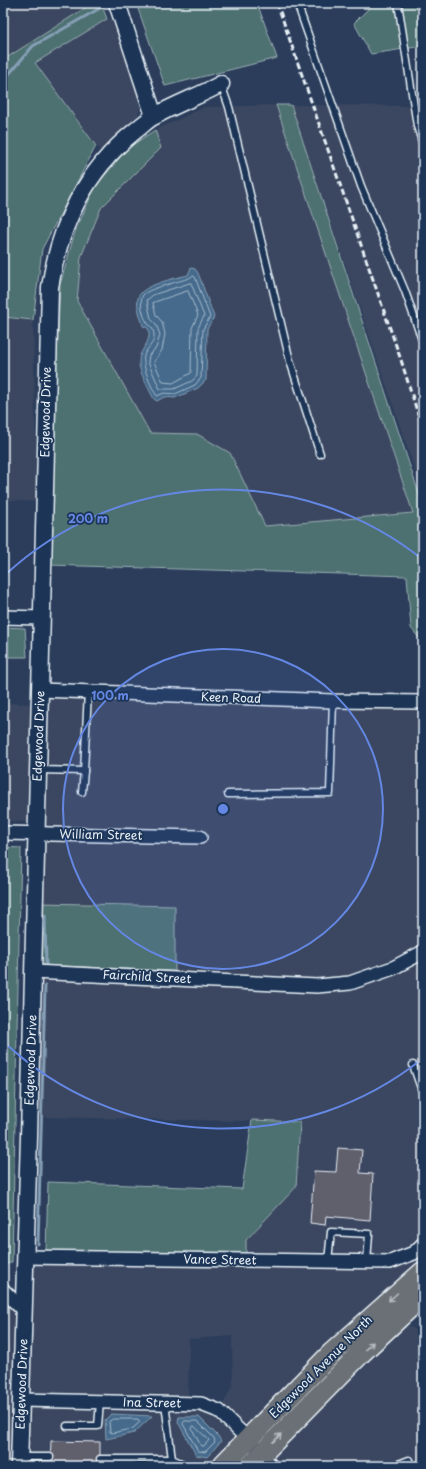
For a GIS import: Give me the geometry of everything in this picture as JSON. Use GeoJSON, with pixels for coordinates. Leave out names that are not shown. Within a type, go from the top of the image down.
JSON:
{"type":"FeatureCollection","features":[{"type":"Feature","properties":{"kind":"main road","name":"Edgewood Avenue North"},"geometry":{"type":"LineString","coordinates":[[222,1466],[332,1353],[423,1272]]}},
{"type":"Feature","properties":{"kind":"main road","name":"Edgewood Avenue North"},"geometry":{"type":"LineString","coordinates":[[263,1462],[363,1351],[423,1295]]}},
{"type":"Feature","properties":{"kind":"street"},"geometry":{"type":"LineString","coordinates":[[117,3],[154,116]]}},
{"type":"Feature","properties":{"kind":"street","name":"Edgewood Drive"},"geometry":{"type":"LineString","coordinates":[[20,1461],[49,312],[53,264],[61,237],[73,208],[102,162],[123,141],[154,116],[221,84]]}},
{"type":"Feature","properties":{"kind":"street"},"geometry":{"type":"LineString","coordinates":[[3,617],[41,618]]}},
{"type":"Feature","properties":{"kind":"street","name":"Keen Road"},"geometry":{"type":"LineString","coordinates":[[40,690],[333,702],[423,702]]}},
{"type":"Feature","properties":{"kind":"street","name":"William Street"},"geometry":{"type":"LineString","coordinates":[[3,833],[200,837]]}},
{"type":"Feature","properties":{"kind":"street","name":"Fairchild Street"},"geometry":{"type":"LineString","coordinates":[[33,972],[317,986],[350,983],[393,968],[423,952]]}},
{"type":"Feature","properties":{"kind":"street","name":"Vance Street"},"geometry":{"type":"LineString","coordinates":[[25,1257],[390,1262],[419,1249]]}},
{"type":"Feature","properties":{"kind":"street"},"geometry":{"type":"LineString","coordinates":[[3,1290],[24,1311]]}},
{"type":"Feature","properties":{"kind":"street","name":"Ina Street"},"geometry":{"type":"LineString","coordinates":[[22,1400],[201,1404],[219,1411],[248,1439],[263,1462]]}},
{"type":"Feature","properties":{"kind":"lane"},"geometry":{"type":"LineString","coordinates":[[298,3],[361,186],[405,291],[423,343]]}},
{"type":"Feature","properties":{"kind":"lane"},"geometry":{"type":"LineString","coordinates":[[398,3],[417,126],[423,146]]}},
{"type":"Feature","properties":{"kind":"lane"},"geometry":{"type":"LineString","coordinates":[[221,84],[229,107],[290,361],[320,454]]}},
{"type":"Feature","properties":{"kind":"lane"},"geometry":{"type":"LineString","coordinates":[[82,792],[88,692]]}},
{"type":"Feature","properties":{"kind":"lane"},"geometry":{"type":"LineString","coordinates":[[228,794],[330,793],[333,702]]}},
{"type":"Feature","properties":{"kind":"lane"},"geometry":{"type":"LineString","coordinates":[[38,770],[84,771]]}},
{"type":"Feature","properties":{"kind":"lane"},"geometry":{"type":"LineString","coordinates":[[413,1065],[423,1094]]}},
{"type":"Feature","properties":{"kind":"lane"},"geometry":{"type":"LineString","coordinates":[[328,1262],[331,1232],[369,1234],[366,1262]]}},
{"type":"Feature","properties":{"kind":"lane"},"geometry":{"type":"LineString","coordinates":[[67,1426],[98,1426],[100,1402]]}},
{"type":"Feature","properties":{"kind":"lane"},"geometry":{"type":"LineString","coordinates":[[165,1403],[172,1459]]}},
{"type":"Feature","properties":{"kind":"lane"},"geometry":{"type":"LineString","coordinates":[[20,1461],[50,1457]]}},
{"type":"Feature","properties":{"kind":"lane"},"geometry":{"type":"LineString","coordinates":[[100,1459],[172,1459],[188,1466]]}},
{"type":"Feature","properties":{"kind":"lane"},"geometry":{"type":"LineString","coordinates":[[392,1466],[409,1460]]}},
{"type":"Feature","properties":{"kind":"shaded area"},"geometry":{"type":"Polygon","coordinates":[[[3,3],[93,3],[3,60],[3,3]]]}},
{"type":"Feature","properties":{"kind":"shaded area"},"geometry":{"type":"Polygon","coordinates":[[[107,19],[114,19],[141,104],[138,117],[102,153],[35,63],[107,19]]]}},
{"type":"Feature","properties":{"kind":"shaded area"},"geometry":{"type":"Polygon","coordinates":[[[276,105],[413,514],[265,526],[230,453],[197,434],[150,433],[77,301],[81,257],[101,208],[161,148],[155,130],[205,107],[276,105]],[[195,269],[188,275],[149,287],[137,299],[143,326],[148,328],[151,335],[147,345],[141,351],[157,401],[164,397],[175,398],[205,380],[207,329],[214,317],[195,269]]]}},
{"type":"Feature","properties":{"kind":"shaded area"},"geometry":{"type":"Polygon","coordinates":[[[291,105],[423,106],[423,494],[291,105]]]}},
{"type":"Feature","properties":{"kind":"shaded area"},"geometry":{"type":"Polygon","coordinates":[[[3,317],[33,320],[37,502],[3,500],[3,317]]]}},
{"type":"Feature","properties":{"kind":"shaded area"},"geometry":{"type":"Polygon","coordinates":[[[44,695],[423,705],[423,1264],[312,1360],[206,1466],[27,1466],[31,1252],[246,1257],[246,1240],[296,1187],[300,1122],[34,1117],[39,965],[175,971],[40,903],[44,695]],[[232,1336],[189,1339],[188,1410],[206,1411],[216,1419],[233,1384],[232,1336]]]}},
{"type":"Feature","properties":{"kind":"shaded area"},"geometry":{"type":"Polygon","coordinates":[[[3,703],[31,704],[29,822],[3,821],[3,703]]]}},
{"type":"Feature","properties":{"kind":"shaded area"},"geometry":{"type":"Polygon","coordinates":[[[3,1283],[17,1297],[11,1466],[3,1466],[3,1283]]]}},
{"type":"Feature","properties":{"kind":"shaded area"},"geometry":{"type":"Polygon","coordinates":[[[402,1323],[423,1333],[423,1466],[263,1466],[402,1323]]]}},
{"type":"Feature","properties":{"kind":"green space"},"geometry":{"type":"Polygon","coordinates":[[[93,3],[101,3],[107,19],[35,63],[96,146],[42,249],[33,320],[3,317],[3,60],[93,3]]]}},
{"type":"Feature","properties":{"kind":"green space"},"geometry":{"type":"Polygon","coordinates":[[[136,3],[257,3],[277,58],[165,86],[136,3]]]}},
{"type":"Feature","properties":{"kind":"green space"},"geometry":{"type":"Polygon","coordinates":[[[374,3],[423,3],[423,46],[371,54],[354,23],[374,3]]]}},
{"type":"Feature","properties":{"kind":"green space"},"geometry":{"type":"Polygon","coordinates":[[[276,105],[291,105],[423,506],[423,643],[411,628],[407,576],[48,565],[60,285],[75,232],[95,187],[128,148],[155,130],[161,148],[101,208],[81,257],[77,301],[150,433],[197,434],[230,453],[265,526],[413,513],[276,105]]]}},
{"type":"Feature","properties":{"kind":"green space"},"geometry":{"type":"Polygon","coordinates":[[[3,627],[25,628],[27,657],[3,657],[3,627]]]}},
{"type":"Feature","properties":{"kind":"green space"},"geometry":{"type":"Polygon","coordinates":[[[3,847],[21,848],[12,1262],[3,1266],[3,847]]]}},
{"type":"Feature","properties":{"kind":"green space"},"geometry":{"type":"Polygon","coordinates":[[[40,903],[175,906],[175,971],[39,965],[40,903]]]}},
{"type":"Feature","properties":{"kind":"green space"},"geometry":{"type":"Polygon","coordinates":[[[252,1120],[300,1122],[296,1187],[246,1240],[246,1257],[46,1252],[48,1182],[242,1189],[252,1120]]]}},
{"type":"Feature","properties":{"kind":"water"},"geometry":{"type":"Polygon","coordinates":[[[191,268],[195,269],[198,273],[214,317],[207,329],[206,380],[198,388],[175,398],[164,397],[157,401],[154,399],[147,386],[139,366],[141,353],[149,338],[149,333],[148,328],[143,326],[138,308],[138,298],[145,289],[168,280],[188,275],[191,268]]]}},
{"type":"Feature","properties":{"kind":"water"},"geometry":{"type":"Polygon","coordinates":[[[111,1414],[152,1416],[134,1433],[106,1439],[105,1420],[111,1414]]]}},
{"type":"Feature","properties":{"kind":"water"},"geometry":{"type":"Polygon","coordinates":[[[179,1417],[199,1417],[218,1436],[221,1441],[207,1457],[196,1455],[178,1422],[179,1417]]]}},
{"type":"Feature","properties":{"kind":"building"},"geometry":{"type":"Polygon","coordinates":[[[338,1148],[362,1150],[360,1173],[373,1174],[370,1220],[326,1216],[325,1225],[310,1223],[314,1171],[336,1172],[338,1148]]]}},
{"type":"Feature","properties":{"kind":"building"},"geometry":{"type":"Polygon","coordinates":[[[51,1441],[100,1442],[100,1466],[50,1466],[51,1441]]]}},
{"type":"Feature","properties":{"kind":"waterway"},"geometry":{"type":"LineString","coordinates":[[3,81],[33,46],[109,3]]}},
{"type":"Feature","properties":{"kind":"waterway"},"geometry":{"type":"LineString","coordinates":[[45,915],[46,967]]}},
{"type":"Feature","properties":{"kind":"waterway"},"geometry":{"type":"LineString","coordinates":[[38,1244],[45,986]]}},
{"type":"Feature","properties":{"kind":"railway"},"geometry":{"type":"LineString","coordinates":[[277,3],[401,360],[423,430]]}}]}
